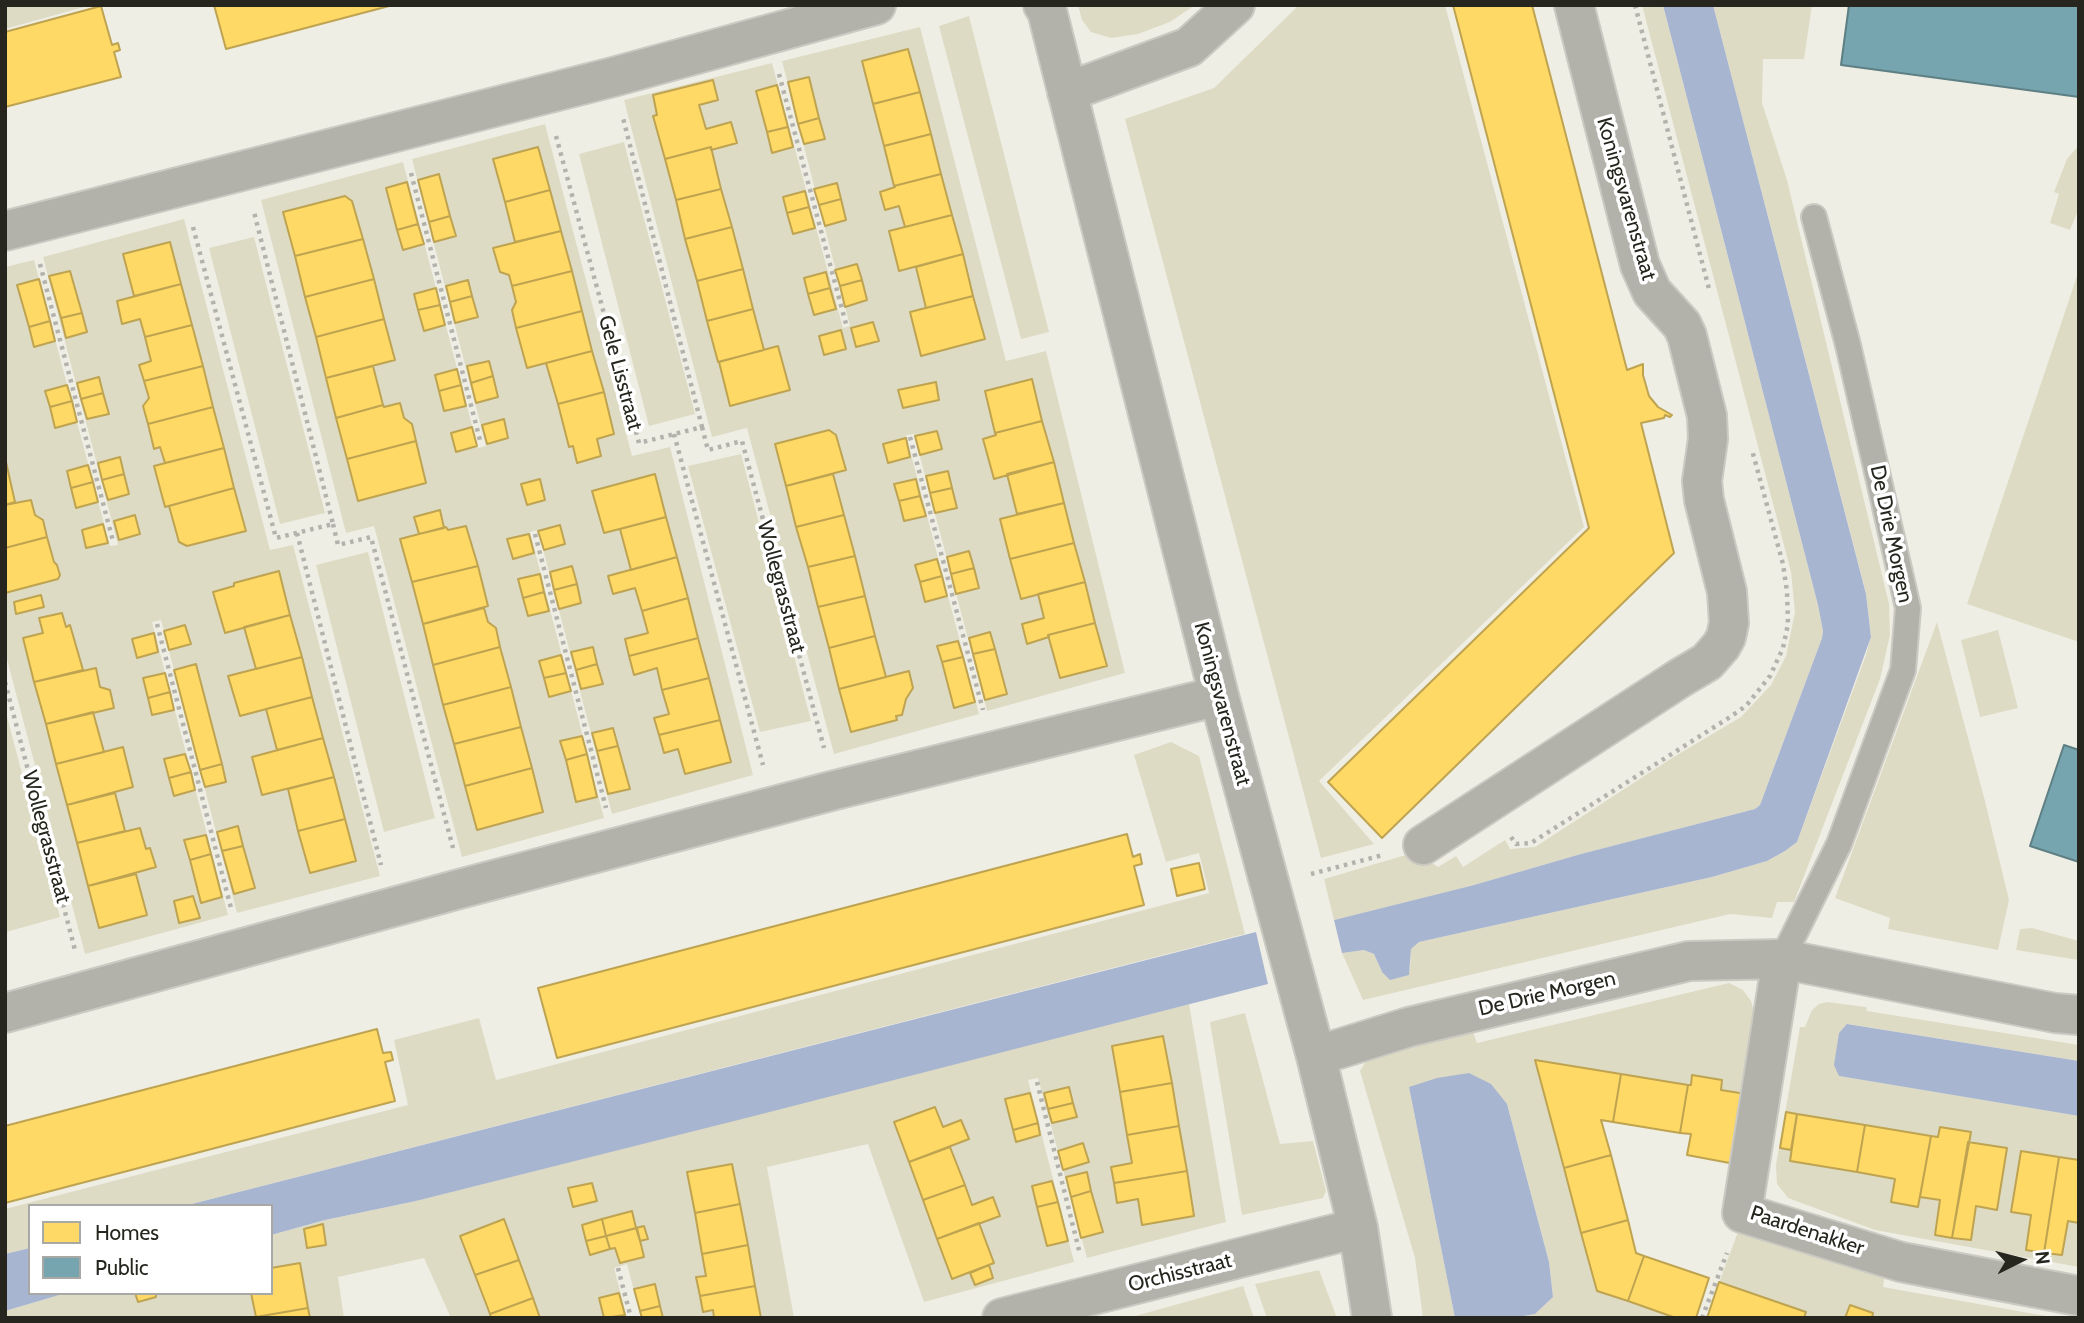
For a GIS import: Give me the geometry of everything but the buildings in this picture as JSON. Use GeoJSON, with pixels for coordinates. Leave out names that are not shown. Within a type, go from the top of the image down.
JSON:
{"type":"FeatureCollection","features":[{"type":"Feature","properties":{"kind":"street"},"geometry":{"type":"LineString","coordinates":[[18,227],[612,77],[877,5]]}},
{"type":"Feature","properties":{"kind":"street"},"geometry":{"type":"LineString","coordinates":[[1066,92],[1189,47],[1235,5]]}},
{"type":"Feature","properties":{"kind":"street","name":"Koningsvarenstraat"},"geometry":{"type":"LineString","coordinates":[[1423,845],[1707,662],[1726,637],[1729,622],[1727,593],[1704,500],[1702,481],[1708,439],[1707,416],[1688,336],[1682,325],[1653,292],[1640,265],[1574,5]]}},
{"type":"Feature","properties":{"kind":"street","name":"Koningsvarenstraat"},"geometry":{"type":"LineString","coordinates":[[1045,8],[1219,696],[1316,1056],[1358,1228],[1372,1318]]}},
{"type":"Feature","properties":{"kind":"street"},"geometry":{"type":"LineString","coordinates":[[5,1013],[835,790],[1219,696]]}},
{"type":"Feature","properties":{"kind":"street","name":"De Drie Morgen"},"geometry":{"type":"LineString","coordinates":[[1316,1056],[1409,1027],[1689,961],[1782,959],[2055,1013],[2079,1015]]}},
{"type":"Feature","properties":{"kind":"street","name":"Paardenakker"},"geometry":{"type":"LineString","coordinates":[[1782,959],[1742,1213],[1901,1262],[2079,1296]]}},
{"type":"Feature","properties":{"kind":"street","name":"Orchisstraat"},"geometry":{"type":"LineString","coordinates":[[1002,1318],[1358,1228]]}},
{"type":"Feature","properties":{"kind":"lane","name":"De Drie Morgen"},"geometry":{"type":"LineString","coordinates":[[1782,959],[1839,844],[1903,670],[1909,608],[1848,345],[1814,217]]}},
{"type":"Feature","properties":{"kind":"path"},"geometry":{"type":"LineString","coordinates":[[769,34],[846,324]]}},
{"type":"Feature","properties":{"kind":"path"},"geometry":{"type":"LineString","coordinates":[[612,77],[702,427]]}},
{"type":"Feature","properties":{"kind":"path","name":"Gele Lisstraat"},"geometry":{"type":"LineString","coordinates":[[544,94],[639,443],[702,427]]}},
{"type":"Feature","properties":{"kind":"path"},"geometry":{"type":"LineString","coordinates":[[400,130],[481,443]]}},
{"type":"Feature","properties":{"kind":"path"},"geometry":{"type":"LineString","coordinates":[[244,170],[338,545],[371,537],[463,888]]}},
{"type":"Feature","properties":{"kind":"path"},"geometry":{"type":"LineString","coordinates":[[182,186],[276,538],[333,524]]}},
{"type":"Feature","properties":{"kind":"path"},"geometry":{"type":"LineString","coordinates":[[18,227],[113,541]]}},
{"type":"Feature","properties":{"kind":"path","name":"Wollegrasstraat"},"geometry":{"type":"LineString","coordinates":[[702,427],[708,450],[742,441],[835,790]]}},
{"type":"Feature","properties":{"kind":"path"},"geometry":{"type":"LineString","coordinates":[[674,434],[774,807]]}},
{"type":"Feature","properties":{"kind":"path"},"geometry":{"type":"LineString","coordinates":[[910,437],[994,751]]}},
{"type":"Feature","properties":{"kind":"path"},"geometry":{"type":"LineString","coordinates":[[297,533],[393,908]]}},
{"type":"Feature","properties":{"kind":"path"},"geometry":{"type":"LineString","coordinates":[[535,534],[617,849]]}},
{"type":"Feature","properties":{"kind":"path"},"geometry":{"type":"LineString","coordinates":[[157,624],[242,949]]}},
{"type":"Feature","properties":{"kind":"path","name":"Wollegrasstraat"},"geometry":{"type":"LineString","coordinates":[[5,682],[86,991]]}},
{"type":"Feature","properties":{"kind":"path"},"geometry":{"type":"LineString","coordinates":[[1037,1082],[1091,1295]]}},
{"type":"Feature","properties":{"kind":"path"},"geometry":{"type":"LineString","coordinates":[[1702,1318],[1742,1213]]}},
{"type":"Feature","properties":{"kind":"path"},"geometry":{"type":"LineString","coordinates":[[618,1268],[631,1318]]}},
{"type":"Feature","properties":{"kind":"shaded area"},"geometry":{"type":"Polygon","coordinates":[[[5,5],[91,5],[5,29],[5,5]]]}},
{"type":"Feature","properties":{"kind":"shaded area"},"geometry":{"type":"Polygon","coordinates":[[[1078,5],[1195,5],[1170,22],[1138,34],[1111,38],[1091,32],[1082,20],[1078,5]]]}},
{"type":"Feature","properties":{"kind":"shaded area"},"geometry":{"type":"Polygon","coordinates":[[[1299,5],[1445,5],[1584,527],[1319,781],[1374,844],[1321,858],[1125,119],[1214,88],[1299,5]]]}},
{"type":"Feature","properties":{"kind":"shaded area"},"geometry":{"type":"Polygon","coordinates":[[[1642,5],[1663,5],[1818,605],[1822,638],[1760,805],[1755,809],[1334,920],[1324,879],[1416,852],[1438,867],[1456,856],[1463,867],[1505,840],[1510,849],[1535,847],[1672,758],[1741,717],[1771,685],[1786,656],[1795,612],[1791,572],[1642,5]]]}},
{"type":"Feature","properties":{"kind":"shaded area"},"geometry":{"type":"Polygon","coordinates":[[[1713,5],[1812,5],[1804,59],[1763,59],[1762,103],[1787,180],[1889,604],[1890,635],[1880,679],[1794,902],[1777,902],[1772,918],[1730,914],[1363,1000],[1342,953],[1364,950],[1374,954],[1382,972],[1410,970],[1411,949],[1419,942],[1712,877],[1767,861],[1785,851],[1797,842],[1866,655],[1871,636],[1866,593],[1713,5]]]}},
{"type":"Feature","properties":{"kind":"shaded area"},"geometry":{"type":"Polygon","coordinates":[[[969,16],[1049,332],[1021,339],[939,26],[969,16]]]}},
{"type":"Feature","properties":{"kind":"shaded area"},"geometry":{"type":"Polygon","coordinates":[[[920,27],[1006,361],[1046,351],[1125,673],[987,711],[914,434],[906,435],[979,714],[834,754],[747,428],[712,437],[624,100],[772,63],[843,328],[850,326],[782,61],[920,27]]]}},
{"type":"Feature","properties":{"kind":"shaded area"},"geometry":{"type":"Polygon","coordinates":[[[545,124],[632,456],[670,447],[753,775],[612,814],[538,530],[530,532],[604,818],[462,857],[374,526],[346,533],[261,200],[403,162],[478,448],[486,446],[412,159],[545,124]]]}},
{"type":"Feature","properties":{"kind":"shaded area"},"geometry":{"type":"Polygon","coordinates":[[[624,142],[695,414],[649,426],[579,154],[624,142]]]}},
{"type":"Feature","properties":{"kind":"shaded area"},"geometry":{"type":"Polygon","coordinates":[[[2079,145],[2079,208],[2070,230],[2050,223],[2059,194],[2054,192],[2067,159],[2079,145]]]}},
{"type":"Feature","properties":{"kind":"shaded area"},"geometry":{"type":"Polygon","coordinates":[[[184,219],[270,550],[293,545],[380,876],[237,913],[161,620],[152,622],[228,915],[85,954],[5,652],[5,267],[34,260],[110,546],[118,545],[43,257],[184,219]]]}},
{"type":"Feature","properties":{"kind":"shaded area"},"geometry":{"type":"Polygon","coordinates":[[[254,237],[325,513],[280,524],[209,248],[254,237]]]}},
{"type":"Feature","properties":{"kind":"shaded area"},"geometry":{"type":"Polygon","coordinates":[[[2079,270],[2079,642],[1967,604],[2079,270]]]}},
{"type":"Feature","properties":{"kind":"shaded area"},"geometry":{"type":"Polygon","coordinates":[[[741,454],[811,721],[760,732],[688,466],[741,454]]]}},
{"type":"Feature","properties":{"kind":"shaded area"},"geometry":{"type":"Polygon","coordinates":[[[368,552],[435,818],[384,832],[316,565],[368,552]]]}},
{"type":"Feature","properties":{"kind":"shaded area"},"geometry":{"type":"Polygon","coordinates":[[[1937,622],[2009,900],[1998,950],[1888,929],[1890,918],[1835,898],[1937,622]]]}},
{"type":"Feature","properties":{"kind":"shaded area"},"geometry":{"type":"Polygon","coordinates":[[[1998,630],[2018,708],[1980,717],[1961,640],[1998,630]]]}},
{"type":"Feature","properties":{"kind":"shaded area"},"geometry":{"type":"Polygon","coordinates":[[[5,709],[60,917],[6,932],[5,931],[5,709]]]}},
{"type":"Feature","properties":{"kind":"shaded area"},"geometry":{"type":"Polygon","coordinates":[[[1171,742],[1199,756],[1245,934],[192,1204],[28,1204],[28,1248],[5,1254],[5,1209],[408,1105],[394,1040],[479,1018],[496,1080],[1209,893],[1199,853],[1166,862],[1134,755],[1171,742]]]}},
{"type":"Feature","properties":{"kind":"shaded area"},"geometry":{"type":"Polygon","coordinates":[[[2032,928],[2079,941],[2079,960],[2016,950],[2020,929],[2032,928]]]}},
{"type":"Feature","properties":{"kind":"shaded area"},"geometry":{"type":"Polygon","coordinates":[[[1729,983],[1743,990],[1751,1001],[1755,1015],[1746,1094],[1536,1060],[1597,1290],[1676,1318],[1512,1318],[1535,1314],[1553,1297],[1549,1262],[1507,1104],[1409,1087],[1455,1318],[1423,1318],[1415,1258],[1360,1071],[1368,1058],[1473,1032],[1477,1043],[1729,983]]]}},
{"type":"Feature","properties":{"kind":"shaded area"},"geometry":{"type":"Polygon","coordinates":[[[1827,1002],[1866,1007],[1867,1011],[2079,1045],[2079,1061],[1848,1024],[1839,1076],[2079,1116],[2079,1267],[1875,1230],[1788,1198],[1777,1184],[1776,1165],[1800,1027],[1805,1027],[1812,1010],[1827,1002]]]}},
{"type":"Feature","properties":{"kind":"shaded area"},"geometry":{"type":"Polygon","coordinates":[[[1189,1004],[1226,1222],[1087,1258],[1038,1078],[1028,1080],[1074,1262],[924,1302],[868,1144],[767,1167],[794,1318],[641,1318],[627,1264],[614,1268],[627,1318],[451,1318],[424,1258],[338,1277],[344,1318],[5,1318],[5,1311],[59,1295],[273,1295],[273,1234],[325,1220],[416,1201],[1189,1004]]]}},
{"type":"Feature","properties":{"kind":"shaded area"},"geometry":{"type":"Polygon","coordinates":[[[1245,1013],[1280,1144],[1313,1141],[1326,1191],[1323,1198],[1242,1215],[1210,1022],[1245,1013]]]}},
{"type":"Feature","properties":{"kind":"shaded area"},"geometry":{"type":"Polygon","coordinates":[[[1742,1221],[1885,1274],[1883,1287],[2057,1318],[1706,1318],[1742,1221]]]}},
{"type":"Feature","properties":{"kind":"shaded area"},"geometry":{"type":"Polygon","coordinates":[[[1319,1270],[1337,1318],[1267,1318],[1255,1284],[1319,1270]]]}},
{"type":"Feature","properties":{"kind":"shaded area"},"geometry":{"type":"Polygon","coordinates":[[[1243,1286],[1254,1318],[1128,1318],[1243,1286]]]}},
{"type":"Feature","properties":{"kind":"water"},"geometry":{"type":"Polygon","coordinates":[[[1663,5],[1713,5],[1866,594],[1871,637],[1797,842],[1785,851],[1767,861],[1712,877],[1419,942],[1411,949],[1409,975],[1390,980],[1382,972],[1374,954],[1364,950],[1342,953],[1334,920],[1755,809],[1760,805],[1822,638],[1818,605],[1663,5]]]}},
{"type":"Feature","properties":{"kind":"water"},"geometry":{"type":"Polygon","coordinates":[[[1256,932],[1268,984],[754,1116],[273,1234],[273,1204],[192,1204],[1256,932]]]}},
{"type":"Feature","properties":{"kind":"water"},"geometry":{"type":"Polygon","coordinates":[[[1847,1024],[2079,1061],[2079,1116],[1839,1076],[1834,1065],[1839,1033],[1847,1024]]]}},
{"type":"Feature","properties":{"kind":"water"},"geometry":{"type":"Polygon","coordinates":[[[1469,1073],[1491,1084],[1507,1104],[1549,1262],[1553,1297],[1535,1314],[1512,1318],[1455,1318],[1409,1087],[1437,1078],[1469,1073]]]}},
{"type":"Feature","properties":{"kind":"water"},"geometry":{"type":"Polygon","coordinates":[[[28,1248],[28,1295],[59,1295],[5,1311],[5,1254],[28,1248]]]}}]}
